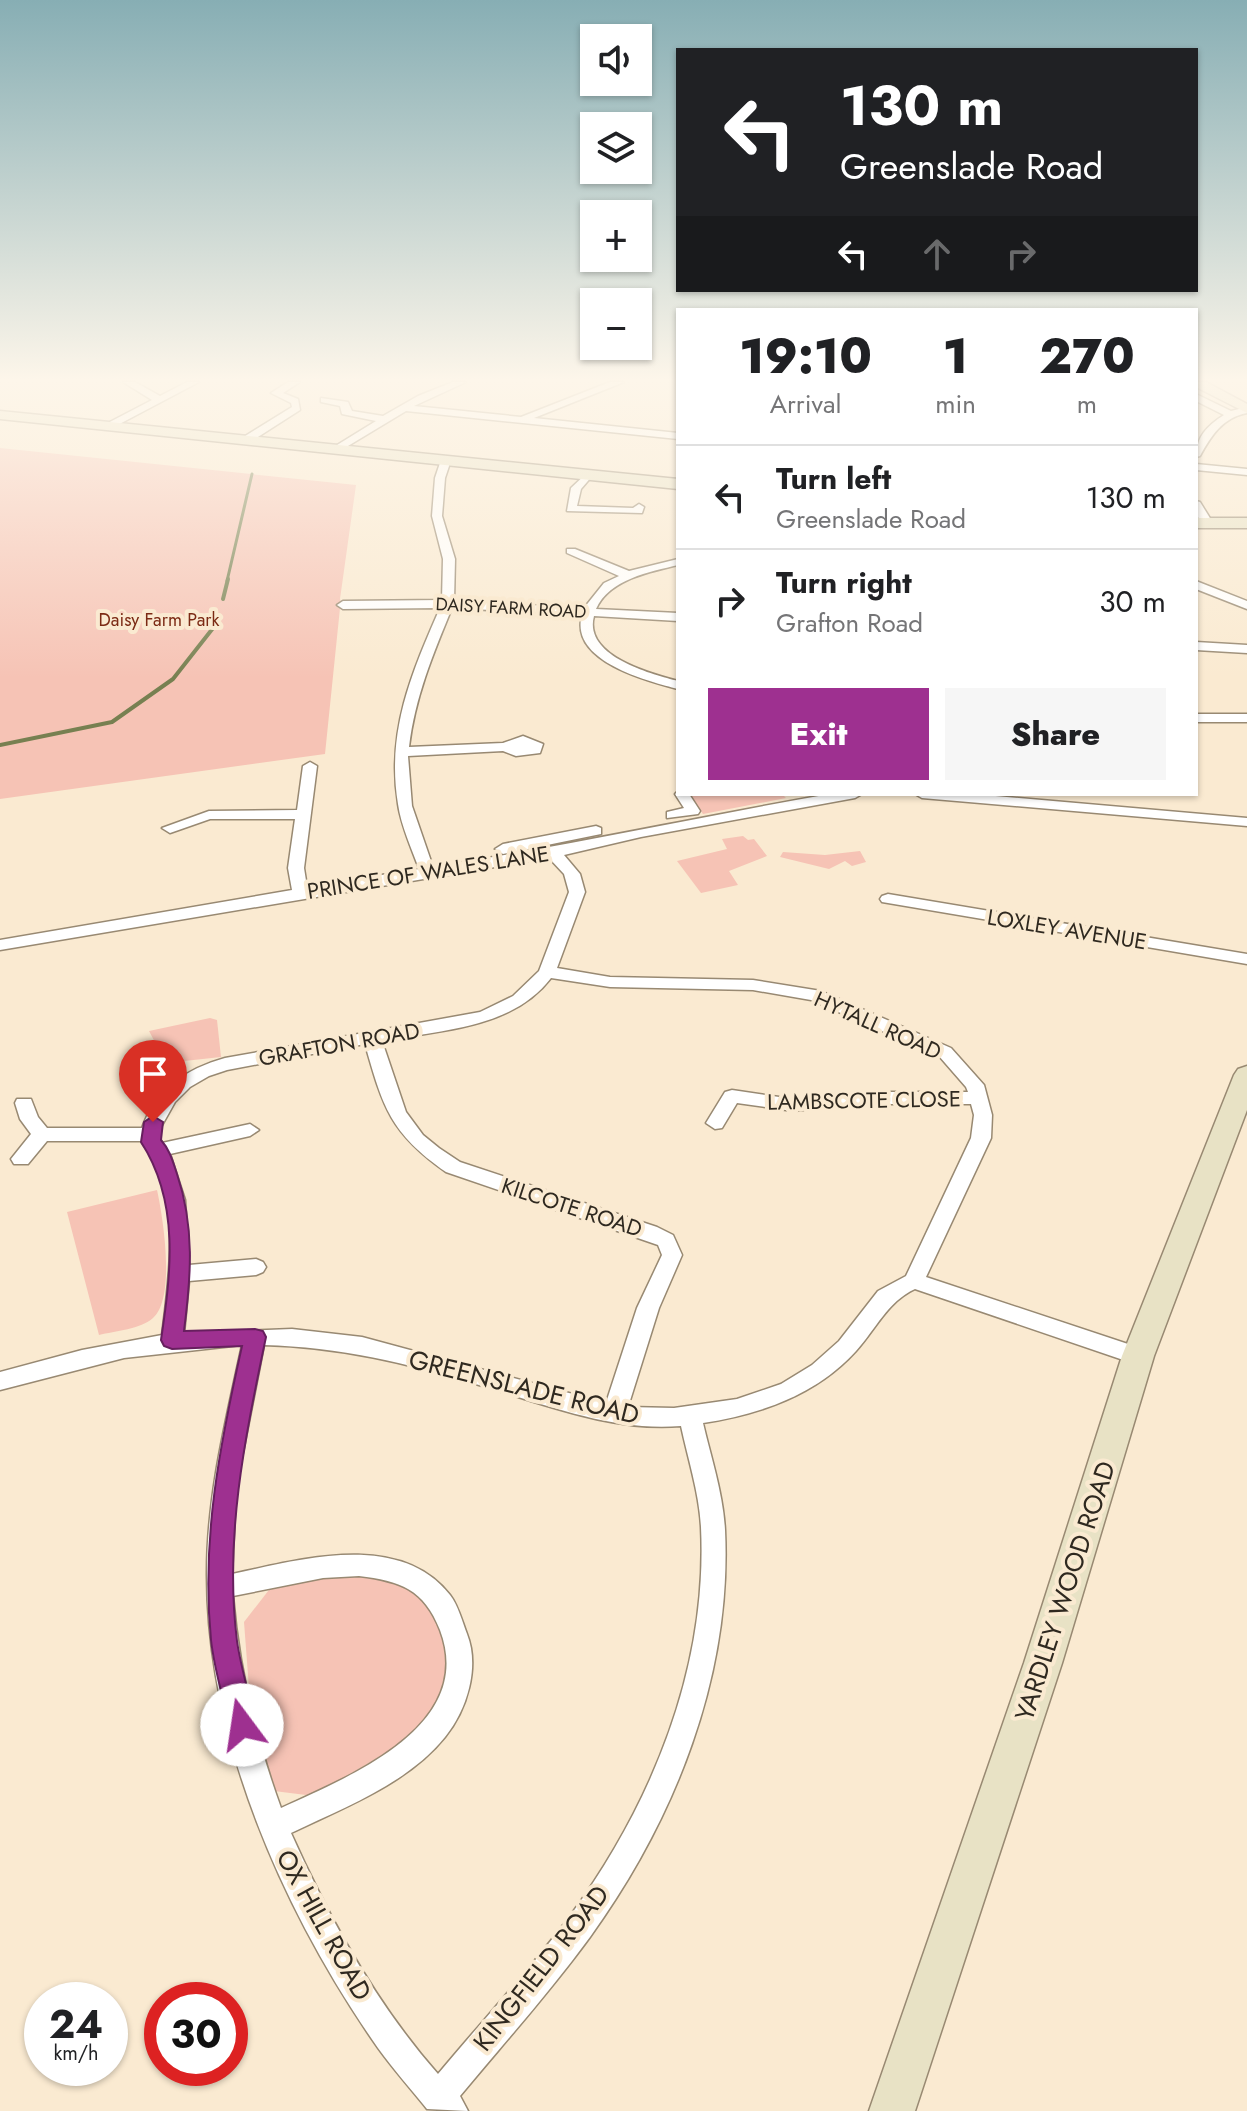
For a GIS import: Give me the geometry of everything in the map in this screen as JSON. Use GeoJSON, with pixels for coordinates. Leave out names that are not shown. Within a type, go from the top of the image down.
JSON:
{"type":"FeatureCollection","features":[{"type":"Feature","properties":{"kind":"street"},"geometry":{"type":"LineString","coordinates":[[428,874],[405,806],[401,752],[406,713],[416,679],[448,604],[449,559],[437,516],[440,481]]}},
{"type":"Feature","properties":{"kind":"street"},"geometry":{"type":"LineString","coordinates":[[583,481],[576,488],[571,509],[638,511],[639,507]]}},
{"type":"Feature","properties":{"kind":"street"},"geometry":{"type":"LineString","coordinates":[[643,481],[676,484]]}},
{"type":"Feature","properties":{"kind":"street"},"geometry":{"type":"LineString","coordinates":[[1202,523],[1247,523]]}},
{"type":"Feature","properties":{"kind":"street"},"geometry":{"type":"LineString","coordinates":[[571,551],[628,575]]}},
{"type":"Feature","properties":{"kind":"street"},"geometry":{"type":"LineString","coordinates":[[676,563],[628,575],[603,588],[586,611],[585,630],[591,643],[605,655],[638,674],[676,684]]}},
{"type":"Feature","properties":{"kind":"street"},"geometry":{"type":"LineString","coordinates":[[1198,586],[1247,605]]}},
{"type":"Feature","properties":{"kind":"street","name":"DAISY FARM ROAD"},"geometry":{"type":"LineString","coordinates":[[343,605],[448,604],[676,617]]}},
{"type":"Feature","properties":{"kind":"street"},"geometry":{"type":"LineString","coordinates":[[1198,646],[1247,649]]}},
{"type":"Feature","properties":{"kind":"street"},"geometry":{"type":"LineString","coordinates":[[1198,718],[1247,718]]}},
{"type":"Feature","properties":{"kind":"street"},"geometry":{"type":"LineString","coordinates":[[401,752],[505,747]]}},
{"type":"Feature","properties":{"kind":"street"},"geometry":{"type":"LineString","coordinates":[[300,893],[296,868],[310,766]]}},
{"type":"Feature","properties":{"kind":"street"},"geometry":{"type":"LineString","coordinates":[[489,852],[638,828],[693,811],[683,796]]}},
{"type":"Feature","properties":{"kind":"street","name":"PRINCE OF WALES LANE"},"geometry":{"type":"LineString","coordinates":[[0,945],[552,853],[638,828],[792,799],[830,796]]}},
{"type":"Feature","properties":{"kind":"street"},"geometry":{"type":"LineString","coordinates":[[945,796],[1247,822]]}},
{"type":"Feature","properties":{"kind":"street"},"geometry":{"type":"LineString","coordinates":[[170,828],[209,815],[302,814]]}},
{"type":"Feature","properties":{"kind":"street"},"geometry":{"type":"LineString","coordinates":[[547,972],[577,892],[575,879],[567,866],[552,853]]}},
{"type":"Feature","properties":{"kind":"street","name":"LOXLEY AVENUE"},"geometry":{"type":"LineString","coordinates":[[888,899],[1247,959]]}},
{"type":"Feature","properties":{"kind":"street","name":"GRAFTON ROAD"},"geometry":{"type":"LineString","coordinates":[[154,1142],[153,1122],[172,1091],[199,1071],[484,1017],[516,1003],[535,988],[547,972]]}},
{"type":"Feature","properties":{"kind":"street","name":"HYTALL ROAD"},"geometry":{"type":"LineString","coordinates":[[547,972],[610,982],[753,985],[815,995],[945,1052],[964,1070],[979,1098],[983,1115],[981,1138],[914,1281]]}},
{"type":"Feature","properties":{"kind":"street","name":"KILCOTE ROAD"},"geometry":{"type":"LineString","coordinates":[[372,1039],[396,1116],[412,1139],[433,1155],[453,1167],[666,1240],[672,1255],[648,1308],[614,1414]]}},
{"type":"Feature","properties":{"kind":"street","name":"YARDLEY WOOD ROAD"},"geometry":{"type":"LineString","coordinates":[[892,2111],[1043,1663],[1138,1356],[1247,1078]]}},
{"type":"Feature","properties":{"kind":"street","name":"LAMBSCOTE CLOSE"},"geometry":{"type":"LineString","coordinates":[[715,1123],[732,1096],[759,1103],[793,1105],[863,1098],[979,1098]]}},
{"type":"Feature","properties":{"kind":"street"},"geometry":{"type":"LineString","coordinates":[[24,1103],[29,1119],[42,1134],[154,1142],[250,1130]]}},
{"type":"Feature","properties":{"kind":"street"},"geometry":{"type":"LineString","coordinates":[[21,1159],[42,1134]]}},
{"type":"Feature","properties":{"kind":"street"},"geometry":{"type":"LineString","coordinates":[[154,1142],[176,1200],[181,1274],[172,1340]]}},
{"type":"Feature","properties":{"kind":"street"},"geometry":{"type":"LineString","coordinates":[[181,1274],[256,1267]]}},
{"type":"Feature","properties":{"kind":"street"},"geometry":{"type":"LineString","coordinates":[[914,1281],[1138,1356]]}},
{"type":"Feature","properties":{"kind":"street","name":"GREENSLADE ROAD"},"geometry":{"type":"LineString","coordinates":[[0,1381],[78,1357],[172,1340],[255,1337],[336,1341],[614,1414],[652,1418],[690,1416],[741,1407],[784,1392],[822,1371],[862,1330],[887,1292],[914,1281]]}},
{"type":"Feature","properties":{"kind":"street","name":"OX HILL ROAD"},"geometry":{"type":"LineString","coordinates":[[255,1337],[233,1438],[222,1512],[221,1588],[225,1642],[235,1699],[272,1827],[302,1896],[382,2029],[445,2105]]}},
{"type":"Feature","properties":{"kind":"street","name":"KINGFIELD ROAD"},"geometry":{"type":"LineString","coordinates":[[445,2105],[582,1924],[650,1816],[683,1730],[708,1632],[713,1581],[713,1526],[690,1416]]}},
{"type":"Feature","properties":{"kind":"street"},"geometry":{"type":"LineString","coordinates":[[221,1588],[343,1564],[378,1566],[409,1574],[433,1590],[446,1607],[460,1657],[446,1715],[408,1754],[365,1782],[272,1827]]}},
{"type":"Feature","properties":{"kind":"green space","name":"Daisy Farm Park"},"geometry":{"type":"Polygon","coordinates":[[[0,481],[313,481],[356,485],[340,599],[342,607],[325,754],[0,799],[0,481]]]}},
{"type":"Feature","properties":{"kind":"green space"},"geometry":{"type":"Polygon","coordinates":[[[690,796],[786,798],[703,814],[690,796]]]}},
{"type":"Feature","properties":{"kind":"green space"},"geometry":{"type":"Polygon","coordinates":[[[743,836],[748,840],[754,839],[767,856],[729,871],[738,885],[701,893],[677,861],[727,849],[722,839],[743,836]]]}},
{"type":"Feature","properties":{"kind":"green space"},"geometry":{"type":"Polygon","coordinates":[[[860,851],[866,862],[852,866],[845,861],[829,869],[780,857],[783,852],[825,855],[860,851]]]}},
{"type":"Feature","properties":{"kind":"green space"},"geometry":{"type":"Polygon","coordinates":[[[210,1018],[217,1020],[221,1057],[166,1063],[149,1031],[210,1018]]]}},
{"type":"Feature","properties":{"kind":"green space"},"geometry":{"type":"Polygon","coordinates":[[[157,1190],[166,1257],[160,1308],[153,1318],[142,1325],[99,1335],[67,1212],[157,1190]]]}},
{"type":"Feature","properties":{"kind":"green space"},"geometry":{"type":"Polygon","coordinates":[[[348,1572],[410,1585],[436,1610],[447,1633],[447,1682],[422,1726],[397,1746],[314,1796],[274,1791],[250,1701],[244,1622],[272,1586],[348,1572]]]}},
{"type":"Feature","properties":{"kind":"waterway"},"geometry":{"type":"LineString","coordinates":[[227,581],[250,481]]}},
{"type":"Feature","properties":{"kind":"waterway"},"geometry":{"type":"LineString","coordinates":[[223,599],[228,579]]}},
{"type":"Feature","properties":{"kind":"waterway"},"geometry":{"type":"LineString","coordinates":[[0,745],[112,722],[173,679],[217,623]]}},
{"type":"Feature","properties":{"kind":"route"},"geometry":{"type":"LineString","coordinates":[[153,1122],[151,1142],[159,1150],[176,1200],[179,1232],[181,1274],[172,1340],[255,1337],[233,1438],[222,1512],[221,1588],[225,1642],[242,1725]]}}]}
